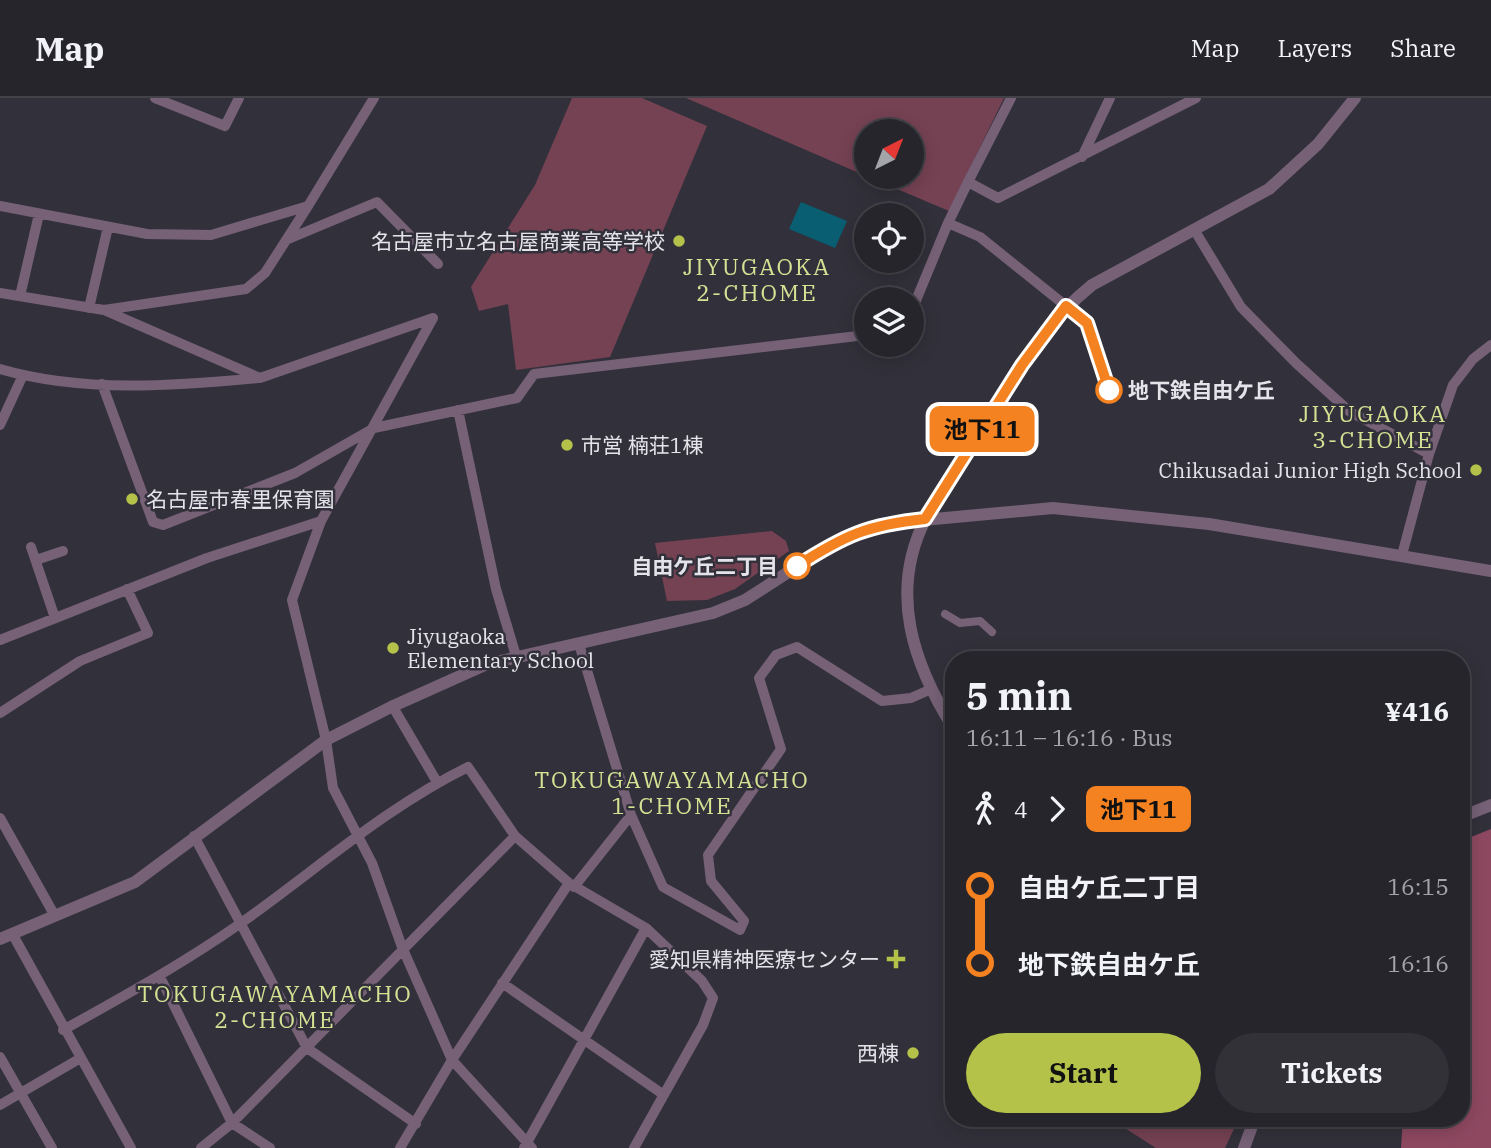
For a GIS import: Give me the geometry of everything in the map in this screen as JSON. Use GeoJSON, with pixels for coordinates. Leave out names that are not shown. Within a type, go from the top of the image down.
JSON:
{"type":"FeatureCollection","features":[{"type":"Feature","properties":{"kind":"street"},"geometry":{"type":"LineString","coordinates":[[155,98],[225,126],[239,98]]}},
{"type":"Feature","properties":{"kind":"street"},"geometry":{"type":"LineString","coordinates":[[922,287],[948,223],[1011,98]]}},
{"type":"Feature","properties":{"kind":"street"},"geometry":{"type":"LineString","coordinates":[[1082,158],[1110,98]]}},
{"type":"Feature","properties":{"kind":"street"},"geometry":{"type":"LineString","coordinates":[[968,182],[998,198],[1082,158],[1196,98]]}},
{"type":"Feature","properties":{"kind":"street"},"geometry":{"type":"LineString","coordinates":[[945,715],[929,690],[908,618],[913,558],[925,519],[1022,365],[1066,306],[1092,285],[1269,189],[1318,145],[1354,98]]}},
{"type":"Feature","properties":{"kind":"street"},"geometry":{"type":"LineString","coordinates":[[104,310],[246,289],[265,273],[372,99]]}},
{"type":"Feature","properties":{"kind":"street"},"geometry":{"type":"LineString","coordinates":[[286,240],[377,202],[438,264]]}},
{"type":"Feature","properties":{"kind":"street"},"geometry":{"type":"LineString","coordinates":[[0,206],[147,234],[211,235],[308,206]]}},
{"type":"Feature","properties":{"kind":"street"},"geometry":{"type":"LineString","coordinates":[[20,296],[39,214]]}},
{"type":"Feature","properties":{"kind":"street"},"geometry":{"type":"LineString","coordinates":[[948,223],[979,237],[1066,306]]}},
{"type":"Feature","properties":{"kind":"street"},"geometry":{"type":"LineString","coordinates":[[89,308],[108,227]]}},
{"type":"Feature","properties":{"kind":"street"},"geometry":{"type":"LineString","coordinates":[[1195,231],[1241,307],[1297,364],[1349,411],[1429,454]]}},
{"type":"Feature","properties":{"kind":"street"},"geometry":{"type":"LineString","coordinates":[[0,293],[104,310],[260,378]]}},
{"type":"Feature","properties":{"kind":"street"},"geometry":{"type":"LineString","coordinates":[[0,369],[23,375],[157,387],[260,378],[433,318],[321,521],[292,600],[326,740],[334,788],[372,863],[402,947],[452,1060],[528,1147],[646,928]]}},
{"type":"Feature","properties":{"kind":"street"},"geometry":{"type":"LineString","coordinates":[[102,384],[153,522],[163,525],[295,473],[374,428],[517,398],[534,374],[854,336]]}},
{"type":"Feature","properties":{"kind":"street"},"geometry":{"type":"LineString","coordinates":[[1402,555],[1429,454],[1453,385],[1473,359],[1491,345]]}},
{"type":"Feature","properties":{"kind":"street"},"geometry":{"type":"LineString","coordinates":[[0,425],[23,375]]}},
{"type":"Feature","properties":{"kind":"street"},"geometry":{"type":"LineString","coordinates":[[458,410],[496,589],[516,656]]}},
{"type":"Feature","properties":{"kind":"street"},"geometry":{"type":"LineString","coordinates":[[131,1148],[6,937],[135,882],[326,740],[393,706],[487,664],[713,613],[745,600],[843,537],[880,524],[925,519],[1054,508],[1209,524],[1491,571]]}},
{"type":"Feature","properties":{"kind":"street"},"geometry":{"type":"LineString","coordinates":[[0,640],[207,558],[321,521]]}},
{"type":"Feature","properties":{"kind":"street"},"geometry":{"type":"LineString","coordinates":[[31,547],[55,618]]}},
{"type":"Feature","properties":{"kind":"street"},"geometry":{"type":"LineString","coordinates":[[36,561],[63,551]]}},
{"type":"Feature","properties":{"kind":"street"},"geometry":{"type":"LineString","coordinates":[[0,713],[80,661],[148,633],[127,589]]}},
{"type":"Feature","properties":{"kind":"street"},"geometry":{"type":"LineString","coordinates":[[945,614],[960,622],[980,621],[992,632]]}},
{"type":"Feature","properties":{"kind":"street"},"geometry":{"type":"LineString","coordinates":[[579,644],[631,815],[663,887],[740,930],[744,921],[711,881],[708,855],[781,749],[759,678],[776,655],[797,647],[882,701],[911,698],[929,690]]}},
{"type":"Feature","properties":{"kind":"street"},"geometry":{"type":"LineString","coordinates":[[393,706],[437,782]]}},
{"type":"Feature","properties":{"kind":"street"},"geometry":{"type":"LineString","coordinates":[[63,1030],[160,977],[240,923],[358,835],[437,782],[468,767],[515,836],[572,885],[646,928],[702,981],[713,998],[703,1025],[634,1148]]}},
{"type":"Feature","properties":{"kind":"street"},"geometry":{"type":"LineString","coordinates":[[1470,813],[1491,805]]}},
{"type":"Feature","properties":{"kind":"street"},"geometry":{"type":"LineString","coordinates":[[400,1148],[502,983],[572,885],[631,815]]}},
{"type":"Feature","properties":{"kind":"street"},"geometry":{"type":"LineString","coordinates":[[0,818],[3,831],[54,916]]}},
{"type":"Feature","properties":{"kind":"street"},"geometry":{"type":"LineString","coordinates":[[194,836],[307,1048],[416,1124]]}},
{"type":"Feature","properties":{"kind":"street"},"geometry":{"type":"LineString","coordinates":[[201,1148],[232,1123],[402,947],[515,836]]}},
{"type":"Feature","properties":{"kind":"street"},"geometry":{"type":"LineString","coordinates":[[160,977],[232,1123],[270,1148]]}},
{"type":"Feature","properties":{"kind":"street"},"geometry":{"type":"LineString","coordinates":[[502,983],[664,1095]]}},
{"type":"Feature","properties":{"kind":"street"},"geometry":{"type":"LineString","coordinates":[[0,1057],[52,1148]]}},
{"type":"Feature","properties":{"kind":"street"},"geometry":{"type":"LineString","coordinates":[[0,1105],[79,1059]]}},
{"type":"Feature","properties":{"kind":"street"},"geometry":{"type":"LineString","coordinates":[[1244,1148],[1252,1127]]}},
{"type":"Feature","properties":{"kind":"shaded area"},"geometry":{"type":"Polygon","coordinates":[[[572,98],[642,98],[707,126],[610,357],[516,370],[508,304],[479,311],[471,287],[535,185],[572,98]]]}},
{"type":"Feature","properties":{"kind":"shaded area"},"geometry":{"type":"Polygon","coordinates":[[[686,98],[1004,98],[949,211],[897,189],[924,189],[924,119],[854,119],[854,171],[686,98]]]}},
{"type":"Feature","properties":{"kind":"shaded area"},"geometry":{"type":"Polygon","coordinates":[[[772,531],[786,541],[789,551],[735,589],[707,600],[667,601],[655,543],[772,531]]]}},
{"type":"Feature","properties":{"kind":"shaded area"},"geometry":{"type":"Polygon","coordinates":[[[1491,829],[1491,1148],[1401,1148],[1402,1127],[1470,1127],[1470,837],[1491,829]]]}},
{"type":"Feature","properties":{"kind":"shaded area"},"geometry":{"type":"Polygon","coordinates":[[[1123,1127],[1235,1127],[1225,1148],[1156,1148],[1123,1127]]]}},
{"type":"Feature","properties":{"kind":"water"},"geometry":{"type":"Polygon","coordinates":[[[801,202],[847,221],[835,248],[789,229],[801,202]]]}},
{"type":"Feature","properties":{"kind":"bus line","name":"池下11"},"geometry":{"type":"LineString","coordinates":[[797,566],[843,537],[880,524],[925,519],[1022,365],[1066,306],[1087,323],[1109,390]]}},
{"type":"Feature","properties":{"kind":"place","name":"名古屋市立名古屋商業高等学校"},"geometry":{"type":"Point","coordinates":[679,241]}},
{"type":"Feature","properties":{"kind":"place","name":"地下鉄自由ケ丘"},"geometry":{"type":"Point","coordinates":[1109,390]}},
{"type":"Feature","properties":{"kind":"place","name":"市営 楠荘1棟"},"geometry":{"type":"Point","coordinates":[567,445]}},
{"type":"Feature","properties":{"kind":"place","name":"Chikusadai Junior High School"},"geometry":{"type":"Point","coordinates":[1476,470]}},
{"type":"Feature","properties":{"kind":"place","name":"名古屋市春里保育園"},"geometry":{"type":"Point","coordinates":[132,499]}},
{"type":"Feature","properties":{"kind":"place","name":"自由ケ丘二丁目"},"geometry":{"type":"Point","coordinates":[797,566]}},
{"type":"Feature","properties":{"kind":"place","name":"Jiyugaoka Elementary School"},"geometry":{"type":"Point","coordinates":[393,648]}},
{"type":"Feature","properties":{"kind":"place","name":"愛知県精神医療センター"},"geometry":{"type":"Point","coordinates":[896,959]}},
{"type":"Feature","properties":{"kind":"place","name":"西棟"},"geometry":{"type":"Point","coordinates":[913,1053]}},
{"type":"Feature","properties":{"kind":"district","name":"JIYUGAOKA 2-CHOME"},"geometry":{"type":"Point","coordinates":[757,279]}},
{"type":"Feature","properties":{"kind":"district","name":"JIYUGAOKA 3-CHOME"},"geometry":{"type":"Point","coordinates":[1373,426]}},
{"type":"Feature","properties":{"kind":"district","name":"TOKUGAWAYAMACHO 1-CHOME"},"geometry":{"type":"Point","coordinates":[672,792]}},
{"type":"Feature","properties":{"kind":"district","name":"TOKUGAWAYAMACHO 2-CHOME"},"geometry":{"type":"Point","coordinates":[275,1006]}}]}
